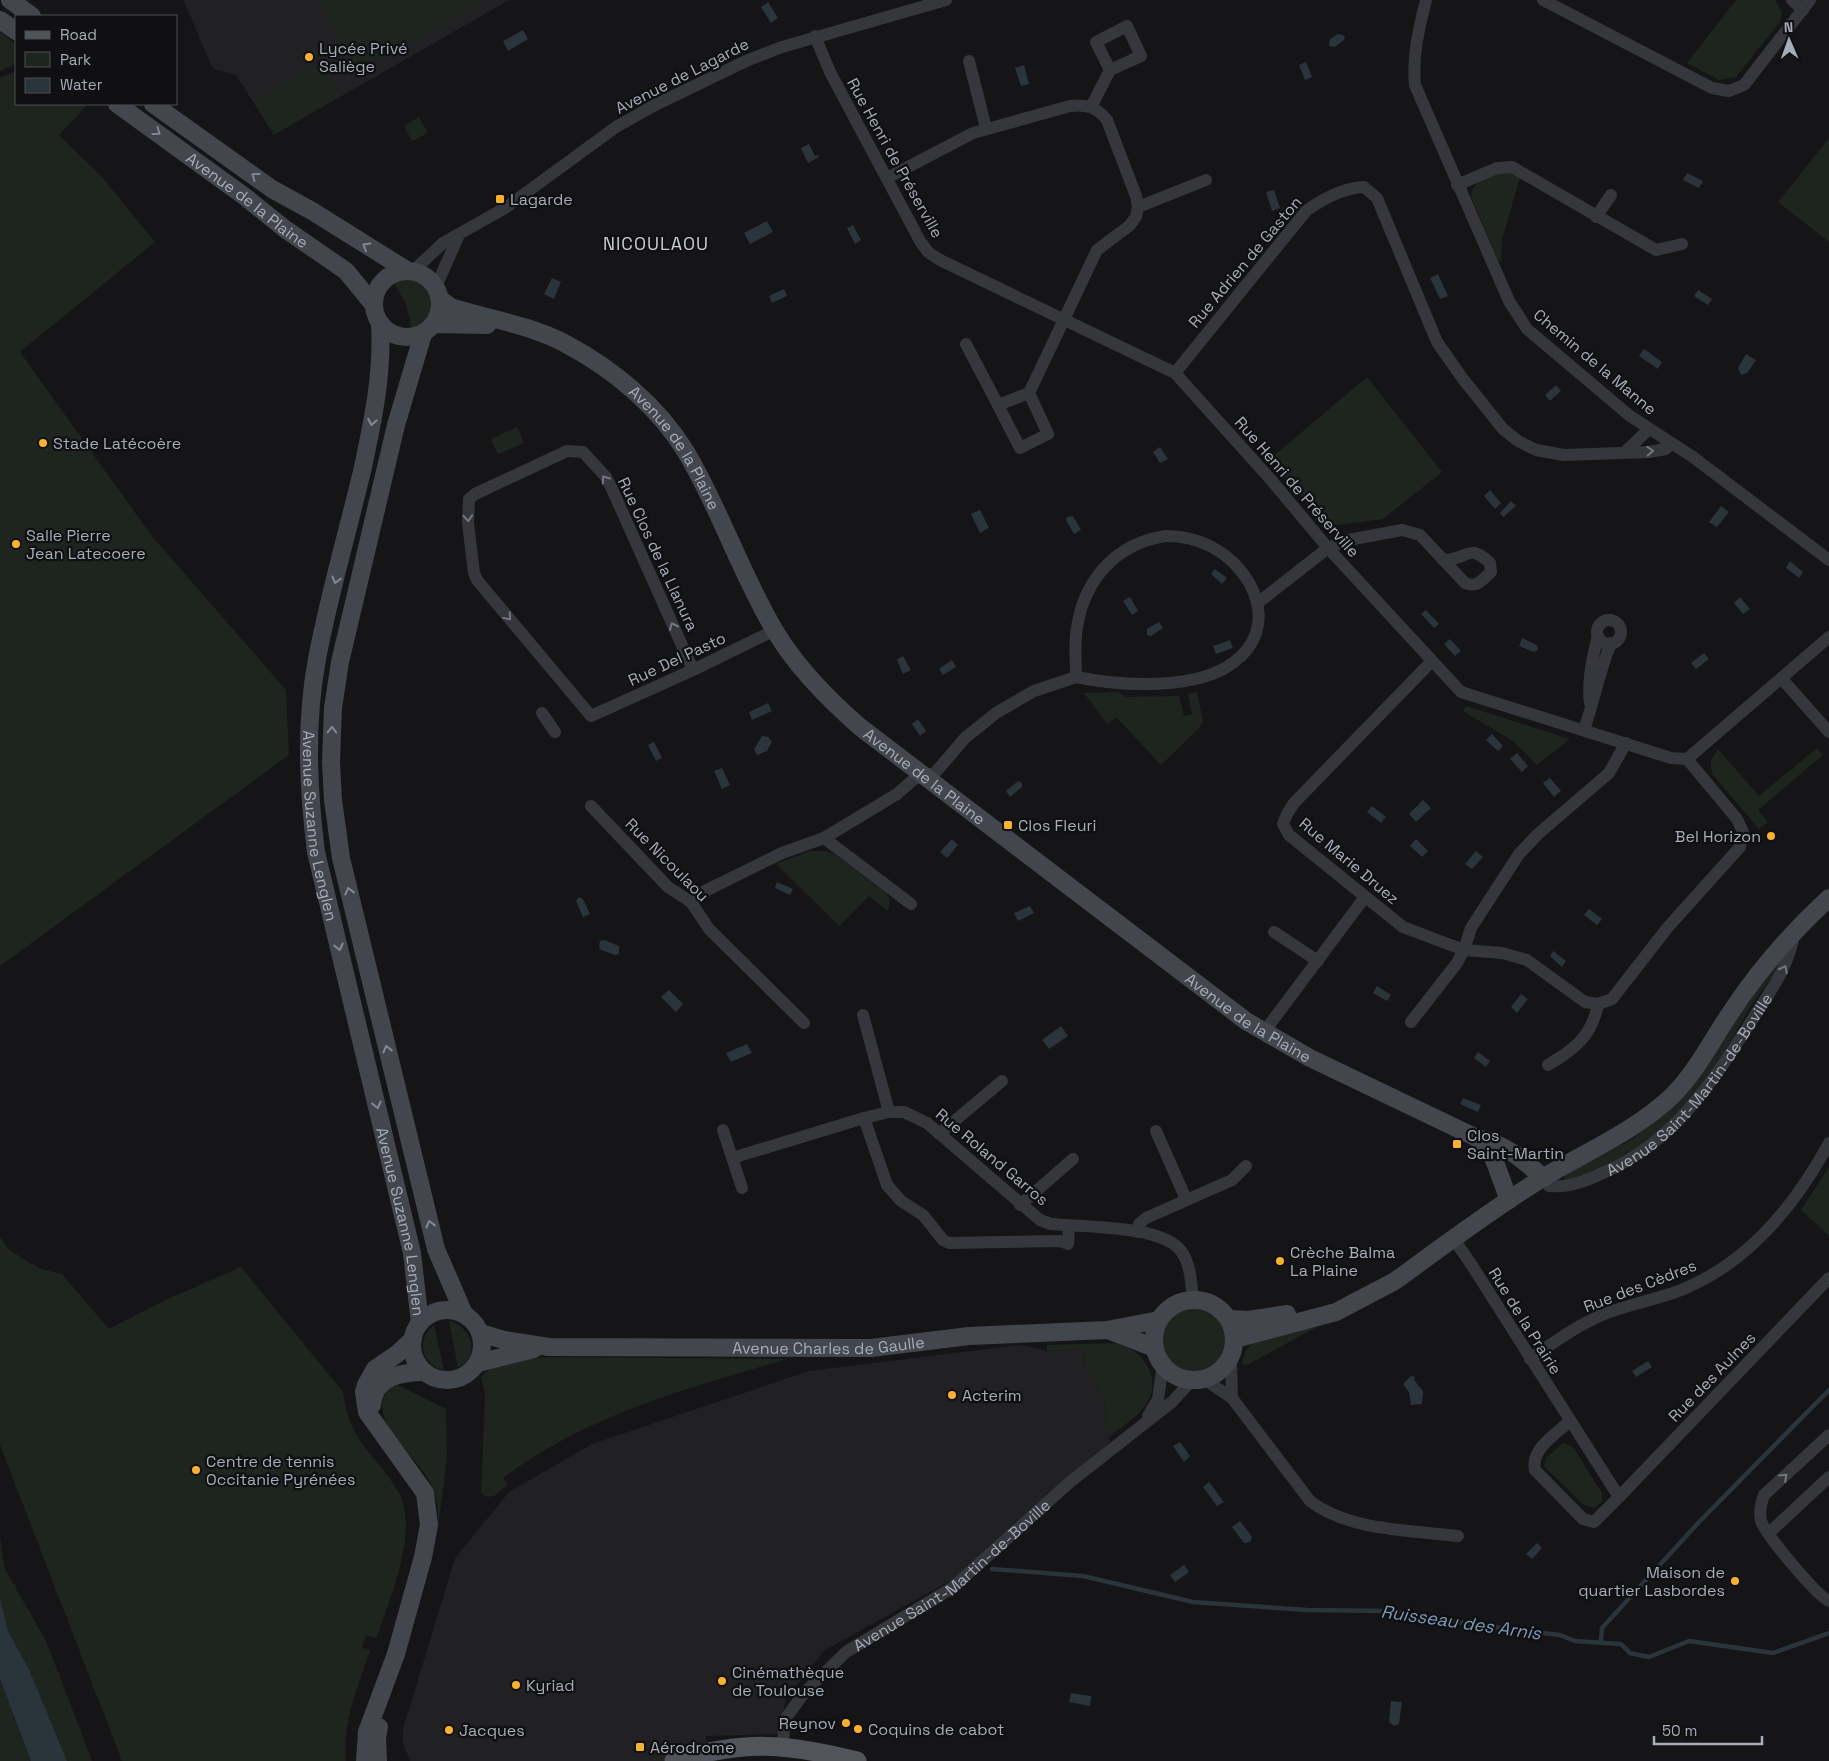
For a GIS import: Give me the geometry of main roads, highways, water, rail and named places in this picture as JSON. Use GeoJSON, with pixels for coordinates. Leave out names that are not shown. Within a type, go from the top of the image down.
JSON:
{"type":"FeatureCollection","features":[{"type":"Feature","properties":{"kind":"main road"},"geometry":{"type":"LineString","coordinates":[[674,1761],[739,1746],[783,1746],[808,1749],[856,1761]]}},
{"type":"Feature","properties":{"kind":"water"},"geometry":{"type":"Polygon","coordinates":[[[768,2],[778,18],[771,23],[761,7],[768,2]]]}},
{"type":"Feature","properties":{"kind":"water"},"geometry":{"type":"Polygon","coordinates":[[[523,30],[528,39],[508,51],[503,41],[523,30]]]}},
{"type":"Feature","properties":{"kind":"water"},"geometry":{"type":"Polygon","coordinates":[[[1338,34],[1345,36],[1344,40],[1335,47],[1329,46],[1330,39],[1338,34]]]}},
{"type":"Feature","properties":{"kind":"water"},"geometry":{"type":"Polygon","coordinates":[[[1306,62],[1312,77],[1305,80],[1299,65],[1306,62]]]}},
{"type":"Feature","properties":{"kind":"water"},"geometry":{"type":"Polygon","coordinates":[[[1024,65],[1029,84],[1021,86],[1015,68],[1024,65]]]}},
{"type":"Feature","properties":{"kind":"water"},"geometry":{"type":"Polygon","coordinates":[[[809,144],[815,156],[818,155],[819,157],[808,163],[801,148],[809,144]]]}},
{"type":"Feature","properties":{"kind":"water"},"geometry":{"type":"Polygon","coordinates":[[[1687,173],[1703,181],[1699,188],[1683,180],[1687,173]]]}},
{"type":"Feature","properties":{"kind":"water"},"geometry":{"type":"Polygon","coordinates":[[[1274,190],[1280,208],[1272,211],[1266,192],[1274,190]]]}},
{"type":"Feature","properties":{"kind":"water"},"geometry":{"type":"Polygon","coordinates":[[[767,221],[773,232],[750,244],[744,233],[767,221]]]}},
{"type":"Feature","properties":{"kind":"water"},"geometry":{"type":"Polygon","coordinates":[[[853,225],[861,240],[855,244],[847,228],[853,225]]]}},
{"type":"Feature","properties":{"kind":"water"},"geometry":{"type":"Polygon","coordinates":[[[1438,274],[1448,296],[1440,299],[1430,278],[1438,274]]]}},
{"type":"Feature","properties":{"kind":"water"},"geometry":{"type":"Polygon","coordinates":[[[552,278],[561,282],[554,299],[544,294],[552,278]]]}},
{"type":"Feature","properties":{"kind":"water"},"geometry":{"type":"Polygon","coordinates":[[[784,289],[787,296],[772,303],[769,296],[784,289]]]}},
{"type":"Feature","properties":{"kind":"water"},"geometry":{"type":"Polygon","coordinates":[[[1698,290],[1712,299],[1708,305],[1694,296],[1698,290]]]}},
{"type":"Feature","properties":{"kind":"water"},"geometry":{"type":"Polygon","coordinates":[[[1644,349],[1662,362],[1658,369],[1639,356],[1644,349]]]}},
{"type":"Feature","properties":{"kind":"water"},"geometry":{"type":"Polygon","coordinates":[[[1746,354],[1756,360],[1747,373],[1741,375],[1738,368],[1746,354]]]}},
{"type":"Feature","properties":{"kind":"water"},"geometry":{"type":"Polygon","coordinates":[[[1556,385],[1561,391],[1550,401],[1545,395],[1556,385]]]}},
{"type":"Feature","properties":{"kind":"water"},"geometry":{"type":"Polygon","coordinates":[[[1160,447],[1168,459],[1160,463],[1153,452],[1160,447]]]}},
{"type":"Feature","properties":{"kind":"water"},"geometry":{"type":"Polygon","coordinates":[[[1490,490],[1501,503],[1495,509],[1484,496],[1490,490]]]}},
{"type":"Feature","properties":{"kind":"water"},"geometry":{"type":"Polygon","coordinates":[[[1511,501],[1516,506],[1503,517],[1500,513],[1511,501]]]}},
{"type":"Feature","properties":{"kind":"water"},"geometry":{"type":"Polygon","coordinates":[[[1721,506],[1729,512],[1717,527],[1709,522],[1721,506]]]}},
{"type":"Feature","properties":{"kind":"water"},"geometry":{"type":"Polygon","coordinates":[[[980,510],[989,528],[980,533],[971,514],[980,510]]]}},
{"type":"Feature","properties":{"kind":"water"},"geometry":{"type":"Polygon","coordinates":[[[1073,516],[1081,530],[1074,534],[1066,520],[1067,517],[1073,516]]]}},
{"type":"Feature","properties":{"kind":"water"},"geometry":{"type":"Polygon","coordinates":[[[1790,561],[1803,572],[1799,578],[1786,568],[1790,561]]]}},
{"type":"Feature","properties":{"kind":"water"},"geometry":{"type":"Polygon","coordinates":[[[1215,569],[1227,578],[1222,584],[1211,574],[1215,569]]]}},
{"type":"Feature","properties":{"kind":"water"},"geometry":{"type":"Polygon","coordinates":[[[1130,597],[1138,611],[1132,615],[1123,601],[1130,597]]]}},
{"type":"Feature","properties":{"kind":"water"},"geometry":{"type":"Polygon","coordinates":[[[1740,597],[1750,609],[1743,614],[1734,603],[1740,597]]]}},
{"type":"Feature","properties":{"kind":"water"},"geometry":{"type":"Polygon","coordinates":[[[1426,610],[1439,624],[1434,628],[1421,614],[1426,610]]]}},
{"type":"Feature","properties":{"kind":"water"},"geometry":{"type":"Polygon","coordinates":[[[1159,622],[1163,628],[1151,636],[1147,635],[1147,629],[1159,622]]]}},
{"type":"Feature","properties":{"kind":"water"},"geometry":{"type":"Polygon","coordinates":[[[1522,638],[1537,645],[1538,650],[1534,652],[1519,646],[1522,638]]]}},
{"type":"Feature","properties":{"kind":"water"},"geometry":{"type":"Polygon","coordinates":[[[1450,639],[1461,651],[1455,656],[1444,644],[1450,639]]]}},
{"type":"Feature","properties":{"kind":"water"},"geometry":{"type":"Polygon","coordinates":[[[1230,640],[1233,648],[1216,654],[1213,646],[1230,640]]]}},
{"type":"Feature","properties":{"kind":"water"},"geometry":{"type":"Polygon","coordinates":[[[1704,653],[1709,659],[1696,669],[1691,663],[1704,653]]]}},
{"type":"Feature","properties":{"kind":"water"},"geometry":{"type":"Polygon","coordinates":[[[903,656],[911,670],[903,674],[897,660],[903,656]]]}},
{"type":"Feature","properties":{"kind":"water"},"geometry":{"type":"Polygon","coordinates":[[[952,660],[956,667],[943,675],[939,669],[952,660]]]}},
{"type":"Feature","properties":{"kind":"water"},"geometry":{"type":"Polygon","coordinates":[[[768,703],[772,711],[752,720],[749,712],[768,703]]]}},
{"type":"Feature","properties":{"kind":"water"},"geometry":{"type":"Polygon","coordinates":[[[918,719],[926,731],[920,736],[912,724],[918,719]]]}},
{"type":"Feature","properties":{"kind":"water"},"geometry":{"type":"Polygon","coordinates":[[[1492,734],[1503,746],[1498,751],[1486,740],[1492,734]]]}},
{"type":"Feature","properties":{"kind":"water"},"geometry":{"type":"Polygon","coordinates":[[[762,736],[768,737],[772,742],[767,751],[757,755],[754,749],[762,736]]]}},
{"type":"Feature","properties":{"kind":"water"},"geometry":{"type":"Polygon","coordinates":[[[654,742],[662,758],[656,761],[648,745],[654,742]]]}},
{"type":"Feature","properties":{"kind":"water"},"geometry":{"type":"Polygon","coordinates":[[[1517,753],[1528,766],[1522,772],[1510,759],[1517,753]]]}},
{"type":"Feature","properties":{"kind":"water"},"geometry":{"type":"Polygon","coordinates":[[[722,768],[730,785],[722,789],[714,771],[722,768]]]}},
{"type":"Feature","properties":{"kind":"water"},"geometry":{"type":"Polygon","coordinates":[[[1550,778],[1561,791],[1554,797],[1543,783],[1550,778]]]}},
{"type":"Feature","properties":{"kind":"water"},"geometry":{"type":"Polygon","coordinates":[[[1018,781],[1022,783],[1022,787],[1010,797],[1006,791],[1018,781]]]}},
{"type":"Feature","properties":{"kind":"water"},"geometry":{"type":"Polygon","coordinates":[[[1423,800],[1431,808],[1416,822],[1409,814],[1423,800]]]}},
{"type":"Feature","properties":{"kind":"water"},"geometry":{"type":"Polygon","coordinates":[[[1372,806],[1386,817],[1381,823],[1367,812],[1372,806]]]}},
{"type":"Feature","properties":{"kind":"water"},"geometry":{"type":"Polygon","coordinates":[[[952,839],[958,845],[947,858],[940,852],[952,839]]]}},
{"type":"Feature","properties":{"kind":"water"},"geometry":{"type":"Polygon","coordinates":[[[1416,839],[1428,851],[1422,857],[1410,846],[1416,839]]]}},
{"type":"Feature","properties":{"kind":"water"},"geometry":{"type":"Polygon","coordinates":[[[1476,851],[1483,857],[1472,869],[1465,864],[1476,851]]]}},
{"type":"Feature","properties":{"kind":"water"},"geometry":{"type":"Polygon","coordinates":[[[777,882],[793,889],[790,895],[775,888],[777,882]]]}},
{"type":"Feature","properties":{"kind":"water"},"geometry":{"type":"Polygon","coordinates":[[[579,897],[583,899],[590,914],[583,917],[576,901],[579,897]]]}},
{"type":"Feature","properties":{"kind":"water"},"geometry":{"type":"Polygon","coordinates":[[[1030,906],[1034,913],[1018,921],[1014,913],[1030,906]]]}},
{"type":"Feature","properties":{"kind":"water"},"geometry":{"type":"Polygon","coordinates":[[[1589,909],[1602,919],[1597,925],[1584,915],[1589,909]]]}},
{"type":"Feature","properties":{"kind":"water"},"geometry":{"type":"Polygon","coordinates":[[[604,940],[619,946],[619,954],[615,955],[601,950],[599,946],[600,941],[604,940]]]}},
{"type":"Feature","properties":{"kind":"water"},"geometry":{"type":"Polygon","coordinates":[[[1553,951],[1566,961],[1562,967],[1550,956],[1553,951]]]}},
{"type":"Feature","properties":{"kind":"water"},"geometry":{"type":"Polygon","coordinates":[[[1377,986],[1391,995],[1387,1001],[1373,993],[1377,986]]]}},
{"type":"Feature","properties":{"kind":"water"},"geometry":{"type":"Polygon","coordinates":[[[669,990],[683,1004],[676,1012],[661,997],[669,990]]]}},
{"type":"Feature","properties":{"kind":"water"},"geometry":{"type":"Polygon","coordinates":[[[1521,994],[1528,999],[1517,1013],[1511,1007],[1521,994]]]}},
{"type":"Feature","properties":{"kind":"water"},"geometry":{"type":"Polygon","coordinates":[[[1061,1026],[1068,1036],[1049,1049],[1042,1040],[1061,1026]]]}},
{"type":"Feature","properties":{"kind":"water"},"geometry":{"type":"Polygon","coordinates":[[[747,1044],[752,1053],[731,1062],[726,1053],[747,1044]]]}},
{"type":"Feature","properties":{"kind":"water"},"geometry":{"type":"Polygon","coordinates":[[[1478,1052],[1490,1061],[1486,1067],[1474,1058],[1478,1052]]]}},
{"type":"Feature","properties":{"kind":"water"},"geometry":{"type":"Polygon","coordinates":[[[1463,1098],[1481,1105],[1478,1112],[1460,1104],[1463,1098]]]}},
{"type":"Feature","properties":{"kind":"water"},"geometry":{"type":"Polygon","coordinates":[[[1648,1361],[1652,1367],[1636,1377],[1632,1371],[1648,1361]]]}},
{"type":"Feature","properties":{"kind":"water"},"geometry":{"type":"Polygon","coordinates":[[[1411,1376],[1415,1377],[1414,1380],[1423,1391],[1422,1404],[1411,1405],[1409,1392],[1403,1384],[1411,1376]]]}},
{"type":"Feature","properties":{"kind":"water"},"geometry":{"type":"Polygon","coordinates":[[[1180,1442],[1190,1456],[1184,1462],[1173,1446],[1180,1442]]]}},
{"type":"Feature","properties":{"kind":"water"},"geometry":{"type":"Polygon","coordinates":[[[1209,1482],[1224,1502],[1217,1506],[1203,1487],[1209,1482]]]}},
{"type":"Feature","properties":{"kind":"water"},"geometry":{"type":"Polygon","coordinates":[[[1240,1521],[1252,1537],[1250,1542],[1244,1543],[1232,1527],[1240,1521]]]}},
{"type":"Feature","properties":{"kind":"water"},"geometry":{"type":"Polygon","coordinates":[[[1537,1543],[1542,1548],[1532,1559],[1526,1554],[1537,1543]]]}},
{"type":"Feature","properties":{"kind":"water"},"geometry":{"type":"Polygon","coordinates":[[[1184,1565],[1189,1572],[1175,1582],[1170,1575],[1184,1565]]]}},
{"type":"Feature","properties":{"kind":"water"},"geometry":{"type":"Polygon","coordinates":[[[0,1598],[8,1631],[29,1669],[67,1761],[31,1761],[0,1679],[0,1598]]]}},
{"type":"Feature","properties":{"kind":"water"},"geometry":{"type":"Polygon","coordinates":[[[1071,1693],[1091,1696],[1090,1706],[1069,1702],[1071,1693]]]}},
{"type":"Feature","properties":{"kind":"water"},"geometry":{"type":"Polygon","coordinates":[[[1391,1701],[1402,1702],[1399,1724],[1394,1726],[1389,1722],[1391,1701]]]}},
{"type":"Feature","properties":{"kind":"waterway"},"geometry":{"type":"LineString","coordinates":[[1601,1641],[1602,1628],[1700,1521],[1829,1390]]}},
{"type":"Feature","properties":{"kind":"waterway","name":"Ruisseau des Arnis"},"geometry":{"type":"LineString","coordinates":[[992,1569],[1083,1576],[1193,1602],[1307,1610],[1394,1611],[1469,1624],[1560,1635],[1575,1641],[1621,1644],[1630,1653],[1649,1657],[1689,1641],[1773,1653],[1829,1633]]}},
{"type":"Feature","properties":{"kind":"place","name":"Lycée Privé Saliège"},"geometry":{"type":"Point","coordinates":[309,57]}},
{"type":"Feature","properties":{"kind":"place","name":"Lagarde"},"geometry":{"type":"Point","coordinates":[500,199]}},
{"type":"Feature","properties":{"kind":"place","name":"Stade Latécoère"},"geometry":{"type":"Point","coordinates":[43,443]}},
{"type":"Feature","properties":{"kind":"place","name":"Salle Pierre Jean Latecoere"},"geometry":{"type":"Point","coordinates":[16,544]}},
{"type":"Feature","properties":{"kind":"place","name":"Clos Fleuri"},"geometry":{"type":"Point","coordinates":[1008,825]}},
{"type":"Feature","properties":{"kind":"place","name":"Bel Horizon"},"geometry":{"type":"Point","coordinates":[1771,836]}},
{"type":"Feature","properties":{"kind":"place","name":"Clos Saint-Martin"},"geometry":{"type":"Point","coordinates":[1457,1144]}},
{"type":"Feature","properties":{"kind":"place","name":"Crèche Balma La Plaine"},"geometry":{"type":"Point","coordinates":[1280,1261]}},
{"type":"Feature","properties":{"kind":"place","name":"Acterim"},"geometry":{"type":"Point","coordinates":[952,1395]}},
{"type":"Feature","properties":{"kind":"place","name":"Centre de tennis Occitanie Pyrénées"},"geometry":{"type":"Point","coordinates":[196,1470]}},
{"type":"Feature","properties":{"kind":"place","name":"Maison de quartier Lasbordes"},"geometry":{"type":"Point","coordinates":[1735,1581]}},
{"type":"Feature","properties":{"kind":"place","name":"Cinémathèque de Toulouse"},"geometry":{"type":"Point","coordinates":[722,1681]}},
{"type":"Feature","properties":{"kind":"place","name":"Kyriad"},"geometry":{"type":"Point","coordinates":[516,1685]}},
{"type":"Feature","properties":{"kind":"place","name":"Reynov"},"geometry":{"type":"Point","coordinates":[846,1723]}},
{"type":"Feature","properties":{"kind":"place","name":"Coquins de cabot"},"geometry":{"type":"Point","coordinates":[858,1729]}},
{"type":"Feature","properties":{"kind":"place","name":"Jacques"},"geometry":{"type":"Point","coordinates":[449,1730]}},
{"type":"Feature","properties":{"kind":"place","name":"Aérodrome"},"geometry":{"type":"Point","coordinates":[640,1747]}},
{"type":"Feature","properties":{"kind":"district","name":"NICOULAOU"},"geometry":{"type":"Point","coordinates":[656,243]}}]}
